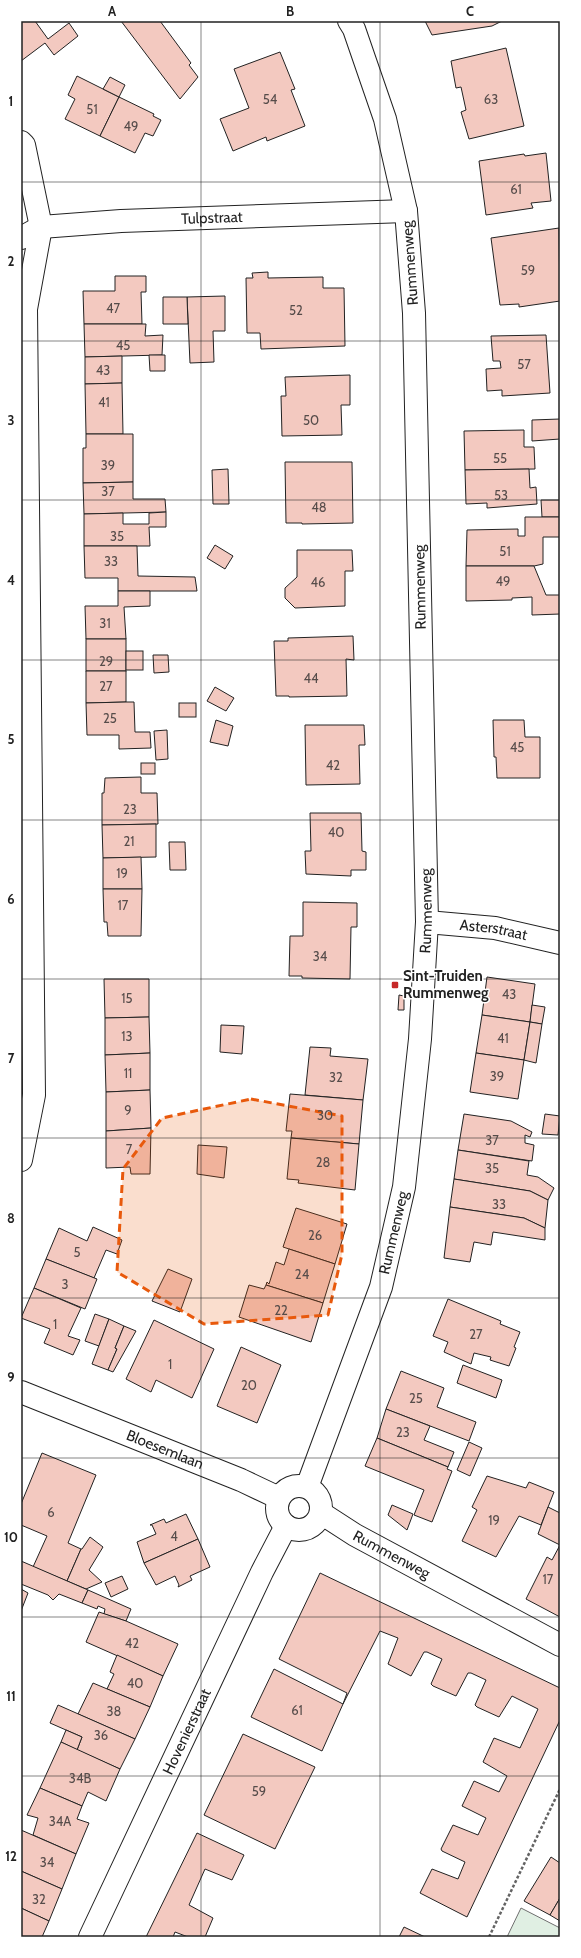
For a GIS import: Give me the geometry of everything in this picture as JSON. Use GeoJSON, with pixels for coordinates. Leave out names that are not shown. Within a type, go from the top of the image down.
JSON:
{"type":"FeatureCollection","features":[{"type":"Feature","properties":{"kind":"street","name":"Rummenweg"},"geometry":{"type":"LineString","coordinates":[[307,1487],[381,1287],[404,1187],[420,1039],[427,922],[414,313],[406,211],[385,118],[354,29],[349,21]]}},
{"type":"Feature","properties":{"kind":"street"},"geometry":{"type":"LineString","coordinates":[[21,142],[24,145],[41,227],[26,309],[34,1096],[21,1160]]}},
{"type":"Feature","properties":{"kind":"street","name":"Tulpstraat"},"geometry":{"type":"LineString","coordinates":[[21,238],[41,227],[121,221],[406,211]]}},
{"type":"Feature","properties":{"kind":"street","name":"Asterstraat"},"geometry":{"type":"LineString","coordinates":[[427,922],[495,928],[560,943]]}},
{"type":"Feature","properties":{"kind":"street","name":"Bloesemlaan"},"geometry":{"type":"LineString","coordinates":[[21,1392],[241,1480],[279,1498]]}},
{"type":"Feature","properties":{"kind":"street"},"geometry":{"type":"LineString","coordinates":[[296,1486],[307,1487],[316,1493],[321,1502],[321,1513],[316,1523],[307,1529],[296,1530],[286,1526],[279,1518],[276,1508],[279,1498],[286,1489],[296,1486]]}},
{"type":"Feature","properties":{"kind":"street","name":"Rummenweg"},"geometry":{"type":"LineString","coordinates":[[321,1513],[355,1535],[560,1645]]}},
{"type":"Feature","properties":{"kind":"street","name":"Hovenierstraat"},"geometry":{"type":"LineString","coordinates":[[90,1937],[262,1572],[286,1526]]}},
{"type":"Feature","properties":{"kind":"path"},"geometry":{"type":"LineString","coordinates":[[489,1937],[560,1789]]}},
{"type":"Feature","properties":{"kind":"highlighted area"},"geometry":{"type":"Polygon","coordinates":[[[251,1099],[342,1116],[342,1254],[328,1315],[204,1324],[117,1272],[123,1169],[162,1118],[251,1099]]]}},
{"type":"Feature","properties":{"kind":"green space"},"geometry":{"type":"Polygon","coordinates":[[[521,1908],[560,1928],[560,1937],[507,1937],[521,1908]]]}},
{"type":"Feature","properties":{"kind":"building"},"geometry":{"type":"Polygon","coordinates":[[[21,21],[35,21],[48,39],[69,23],[78,36],[54,55],[45,43],[21,61],[21,21]]]}},
{"type":"Feature","properties":{"kind":"building"},"geometry":{"type":"Polygon","coordinates":[[[121,21],[160,21],[191,63],[189,65],[198,77],[180,99],[121,21]]]}},
{"type":"Feature","properties":{"kind":"building"},"geometry":{"type":"Polygon","coordinates":[[[425,21],[502,21],[492,26],[432,35],[425,21]]]}},
{"type":"Feature","properties":{"kind":"building"},"geometry":{"type":"Polygon","coordinates":[[[506,48],[524,126],[469,139],[461,112],[466,110],[461,87],[456,88],[451,61],[506,48]]]}},
{"type":"Feature","properties":{"kind":"building"},"geometry":{"type":"Polygon","coordinates":[[[280,52],[295,89],[291,90],[305,126],[267,141],[266,137],[233,151],[220,119],[249,108],[234,69],[280,52]]]}},
{"type":"Feature","properties":{"kind":"building"},"geometry":{"type":"Polygon","coordinates":[[[77,76],[119,97],[100,136],[65,119],[75,99],[68,95],[77,76]]]}},
{"type":"Feature","properties":{"kind":"building"},"geometry":{"type":"Polygon","coordinates":[[[110,77],[125,85],[119,97],[103,89],[110,77]]]}},
{"type":"Feature","properties":{"kind":"building"},"geometry":{"type":"Polygon","coordinates":[[[119,97],[154,114],[153,116],[161,120],[153,136],[145,133],[135,153],[100,136],[119,97]]]}},
{"type":"Feature","properties":{"kind":"building"},"geometry":{"type":"Polygon","coordinates":[[[546,153],[551,201],[531,203],[533,208],[486,215],[479,161],[524,154],[525,156],[546,153]]]}},
{"type":"Feature","properties":{"kind":"building"},"geometry":{"type":"Polygon","coordinates":[[[559,228],[560,301],[519,307],[519,304],[500,305],[491,238],[559,228]]]}},
{"type":"Feature","properties":{"kind":"building"},"geometry":{"type":"Polygon","coordinates":[[[268,272],[268,278],[323,277],[323,288],[344,288],[345,346],[261,349],[260,333],[247,333],[246,278],[253,278],[252,273],[268,272]]]}},
{"type":"Feature","properties":{"kind":"building"},"geometry":{"type":"Polygon","coordinates":[[[115,276],[146,276],[146,292],[141,292],[142,324],[84,324],[83,291],[115,291],[115,276]]]}},
{"type":"Feature","properties":{"kind":"building"},"geometry":{"type":"Polygon","coordinates":[[[225,296],[225,331],[213,331],[214,362],[190,363],[187,297],[225,296]]]}},
{"type":"Feature","properties":{"kind":"building"},"geometry":{"type":"Polygon","coordinates":[[[163,297],[187,297],[188,324],[163,324],[163,297]]]}},
{"type":"Feature","properties":{"kind":"building"},"geometry":{"type":"Polygon","coordinates":[[[84,324],[146,324],[145,336],[163,335],[162,355],[85,357],[84,324]]]}},
{"type":"Feature","properties":{"kind":"building"},"geometry":{"type":"Polygon","coordinates":[[[546,335],[550,393],[502,396],[502,390],[487,391],[486,369],[501,368],[500,361],[493,361],[491,336],[546,335]]]}},
{"type":"Feature","properties":{"kind":"building"},"geometry":{"type":"Polygon","coordinates":[[[149,355],[165,355],[165,371],[150,371],[149,355]]]}},
{"type":"Feature","properties":{"kind":"building"},"geometry":{"type":"Polygon","coordinates":[[[122,356],[122,383],[85,384],[85,357],[122,356]]]}},
{"type":"Feature","properties":{"kind":"building"},"geometry":{"type":"Polygon","coordinates":[[[350,375],[350,405],[341,405],[342,435],[282,436],[281,396],[286,396],[285,377],[350,375]]]}},
{"type":"Feature","properties":{"kind":"building"},"geometry":{"type":"Polygon","coordinates":[[[122,383],[123,434],[86,434],[85,384],[122,383]]]}},
{"type":"Feature","properties":{"kind":"building"},"geometry":{"type":"Polygon","coordinates":[[[560,419],[560,439],[532,441],[532,420],[560,419]]]}},
{"type":"Feature","properties":{"kind":"building"},"geometry":{"type":"Polygon","coordinates":[[[524,430],[524,447],[534,447],[535,469],[465,470],[464,431],[524,430]]]}},
{"type":"Feature","properties":{"kind":"building"},"geometry":{"type":"Polygon","coordinates":[[[86,434],[133,434],[133,482],[83,483],[83,448],[86,448],[86,434]]]}},
{"type":"Feature","properties":{"kind":"building"},"geometry":{"type":"Polygon","coordinates":[[[285,462],[352,462],[353,523],[286,523],[285,462]]]}},
{"type":"Feature","properties":{"kind":"building"},"geometry":{"type":"Polygon","coordinates":[[[228,469],[229,504],[213,504],[212,470],[228,469]]]}},
{"type":"Feature","properties":{"kind":"building"},"geometry":{"type":"Polygon","coordinates":[[[529,469],[530,488],[536,487],[537,504],[487,508],[487,503],[466,504],[465,470],[529,469]]]}},
{"type":"Feature","properties":{"kind":"building"},"geometry":{"type":"Polygon","coordinates":[[[133,482],[133,499],[165,499],[166,512],[84,514],[83,483],[133,482]]]}},
{"type":"Feature","properties":{"kind":"building"},"geometry":{"type":"Polygon","coordinates":[[[541,500],[560,500],[560,517],[542,517],[541,500]]]}},
{"type":"Feature","properties":{"kind":"building"},"geometry":{"type":"Polygon","coordinates":[[[166,512],[166,527],[149,527],[150,546],[84,546],[84,514],[123,513],[123,524],[149,524],[149,513],[166,512]]]}},
{"type":"Feature","properties":{"kind":"building"},"geometry":{"type":"Polygon","coordinates":[[[525,517],[560,517],[560,537],[543,537],[543,564],[534,566],[466,566],[467,530],[518,529],[518,536],[525,536],[525,517]]]}},
{"type":"Feature","properties":{"kind":"building"},"geometry":{"type":"Polygon","coordinates":[[[215,545],[233,556],[225,569],[207,558],[215,545]]]}},
{"type":"Feature","properties":{"kind":"building"},"geometry":{"type":"Polygon","coordinates":[[[84,546],[137,546],[138,576],[195,577],[197,591],[118,591],[118,578],[85,578],[84,546]]]}},
{"type":"Feature","properties":{"kind":"building"},"geometry":{"type":"Polygon","coordinates":[[[297,550],[352,550],[353,571],[345,571],[345,606],[295,608],[285,598],[285,588],[297,577],[297,550]]]}},
{"type":"Feature","properties":{"kind":"building"},"geometry":{"type":"Polygon","coordinates":[[[466,566],[534,566],[546,595],[560,595],[560,614],[532,615],[532,597],[512,598],[512,600],[466,601],[466,566]]]}},
{"type":"Feature","properties":{"kind":"building"},"geometry":{"type":"Polygon","coordinates":[[[118,591],[150,591],[150,606],[124,607],[126,639],[86,639],[85,606],[118,606],[118,591]]]}},
{"type":"Feature","properties":{"kind":"building"},"geometry":{"type":"Polygon","coordinates":[[[353,636],[354,660],[346,659],[347,696],[276,696],[274,641],[288,641],[288,638],[353,636]]]}},
{"type":"Feature","properties":{"kind":"building"},"geometry":{"type":"Polygon","coordinates":[[[86,639],[126,639],[126,671],[86,671],[86,639]]]}},
{"type":"Feature","properties":{"kind":"building"},"geometry":{"type":"Polygon","coordinates":[[[126,651],[143,651],[143,670],[126,670],[126,651]]]}},
{"type":"Feature","properties":{"kind":"building"},"geometry":{"type":"Polygon","coordinates":[[[153,655],[168,655],[169,672],[154,673],[153,655]]]}},
{"type":"Feature","properties":{"kind":"building"},"geometry":{"type":"Polygon","coordinates":[[[86,671],[126,671],[126,702],[86,703],[86,671]]]}},
{"type":"Feature","properties":{"kind":"building"},"geometry":{"type":"Polygon","coordinates":[[[215,687],[234,698],[226,711],[207,701],[215,687]]]}},
{"type":"Feature","properties":{"kind":"building"},"geometry":{"type":"Polygon","coordinates":[[[134,702],[135,732],[150,732],[151,748],[119,749],[119,735],[87,735],[86,703],[134,702]]]}},
{"type":"Feature","properties":{"kind":"building"},"geometry":{"type":"Polygon","coordinates":[[[179,703],[196,703],[196,717],[179,717],[179,703]]]}},
{"type":"Feature","properties":{"kind":"building"},"geometry":{"type":"Polygon","coordinates":[[[216,720],[233,726],[228,746],[210,742],[216,720]]]}},
{"type":"Feature","properties":{"kind":"building"},"geometry":{"type":"Polygon","coordinates":[[[493,720],[524,720],[525,737],[540,737],[540,778],[497,778],[496,757],[494,757],[493,720]]]}},
{"type":"Feature","properties":{"kind":"building"},"geometry":{"type":"Polygon","coordinates":[[[305,725],[364,725],[365,745],[359,745],[360,784],[306,785],[305,725]]]}},
{"type":"Feature","properties":{"kind":"building"},"geometry":{"type":"Polygon","coordinates":[[[167,730],[168,759],[156,760],[154,731],[167,730]]]}},
{"type":"Feature","properties":{"kind":"building"},"geometry":{"type":"Polygon","coordinates":[[[141,763],[155,763],[155,774],[141,774],[141,763]]]}},
{"type":"Feature","properties":{"kind":"building"},"geometry":{"type":"Polygon","coordinates":[[[141,777],[141,793],[157,793],[158,824],[102,825],[102,793],[104,793],[105,778],[141,777]]]}},
{"type":"Feature","properties":{"kind":"building"},"geometry":{"type":"Polygon","coordinates":[[[310,813],[361,813],[362,851],[366,852],[366,870],[351,870],[351,876],[306,874],[305,851],[311,851],[310,813]]]}},
{"type":"Feature","properties":{"kind":"building"},"geometry":{"type":"Polygon","coordinates":[[[156,824],[156,857],[103,858],[102,825],[156,824]]]}},
{"type":"Feature","properties":{"kind":"building"},"geometry":{"type":"Polygon","coordinates":[[[169,842],[185,842],[186,870],[170,870],[169,842]]]}},
{"type":"Feature","properties":{"kind":"building"},"geometry":{"type":"Polygon","coordinates":[[[141,857],[142,889],[103,889],[103,858],[141,857]]]}},
{"type":"Feature","properties":{"kind":"building"},"geometry":{"type":"Polygon","coordinates":[[[103,889],[142,889],[141,936],[108,936],[107,922],[104,922],[103,889]]]}},
{"type":"Feature","properties":{"kind":"building"},"geometry":{"type":"Polygon","coordinates":[[[303,902],[357,903],[357,927],[351,927],[350,979],[302,978],[302,976],[289,976],[290,936],[303,936],[303,902]]]}},
{"type":"Feature","properties":{"kind":"building"},"geometry":{"type":"Polygon","coordinates":[[[487,977],[535,984],[530,1022],[482,1015],[487,977]]]}},
{"type":"Feature","properties":{"kind":"building"},"geometry":{"type":"Polygon","coordinates":[[[104,979],[149,979],[149,1017],[105,1018],[104,979]]]}},
{"type":"Feature","properties":{"kind":"building"},"geometry":{"type":"Polygon","coordinates":[[[399,995],[404,996],[404,1010],[398,1010],[399,995]]]}},
{"type":"Feature","properties":{"kind":"building"},"geometry":{"type":"Polygon","coordinates":[[[532,1005],[545,1007],[542,1024],[530,1022],[532,1005]]]}},
{"type":"Feature","properties":{"kind":"building"},"geometry":{"type":"Polygon","coordinates":[[[482,1015],[530,1022],[524,1060],[476,1053],[482,1015]]]}},
{"type":"Feature","properties":{"kind":"building"},"geometry":{"type":"Polygon","coordinates":[[[149,1017],[150,1053],[105,1055],[105,1018],[149,1017]]]}},
{"type":"Feature","properties":{"kind":"building"},"geometry":{"type":"Polygon","coordinates":[[[530,1022],[542,1024],[536,1063],[524,1060],[530,1022]]]}},
{"type":"Feature","properties":{"kind":"building"},"geometry":{"type":"Polygon","coordinates":[[[221,1025],[244,1026],[242,1054],[220,1052],[221,1025]]]}},
{"type":"Feature","properties":{"kind":"building"},"geometry":{"type":"Polygon","coordinates":[[[310,1047],[331,1048],[330,1056],[368,1059],[363,1100],[305,1095],[310,1047]]]}},
{"type":"Feature","properties":{"kind":"building"},"geometry":{"type":"Polygon","coordinates":[[[150,1053],[150,1090],[106,1092],[105,1055],[150,1053]]]}},
{"type":"Feature","properties":{"kind":"building"},"geometry":{"type":"Polygon","coordinates":[[[476,1053],[524,1060],[518,1099],[470,1092],[476,1053]]]}},
{"type":"Feature","properties":{"kind":"building"},"geometry":{"type":"Polygon","coordinates":[[[150,1090],[151,1128],[106,1131],[106,1092],[150,1090]]]}},
{"type":"Feature","properties":{"kind":"building"},"geometry":{"type":"Polygon","coordinates":[[[290,1094],[363,1100],[359,1144],[291,1138],[292,1131],[286,1131],[290,1094]]]}},
{"type":"Feature","properties":{"kind":"building"},"geometry":{"type":"Polygon","coordinates":[[[464,1114],[511,1121],[532,1132],[530,1137],[525,1135],[525,1143],[534,1145],[532,1161],[458,1150],[464,1114]]]}},
{"type":"Feature","properties":{"kind":"building"},"geometry":{"type":"Polygon","coordinates":[[[545,1114],[560,1116],[558,1135],[542,1134],[545,1114]]]}},
{"type":"Feature","properties":{"kind":"building"},"geometry":{"type":"Polygon","coordinates":[[[151,1128],[150,1174],[131,1174],[130,1167],[106,1168],[106,1131],[151,1128]]]}},
{"type":"Feature","properties":{"kind":"building"},"geometry":{"type":"Polygon","coordinates":[[[291,1138],[359,1144],[355,1190],[298,1183],[299,1180],[287,1179],[291,1138]]]}},
{"type":"Feature","properties":{"kind":"building"},"geometry":{"type":"Polygon","coordinates":[[[198,1145],[227,1147],[224,1178],[197,1174],[198,1145]]]}},
{"type":"Feature","properties":{"kind":"building"},"geometry":{"type":"Polygon","coordinates":[[[458,1150],[529,1161],[527,1175],[538,1177],[554,1188],[548,1200],[530,1191],[454,1179],[458,1150]]]}},
{"type":"Feature","properties":{"kind":"building"},"geometry":{"type":"Polygon","coordinates":[[[454,1179],[530,1191],[548,1200],[545,1228],[524,1218],[450,1207],[454,1179]]]}},
{"type":"Feature","properties":{"kind":"building"},"geometry":{"type":"Polygon","coordinates":[[[450,1207],[524,1218],[545,1228],[545,1240],[493,1232],[491,1245],[474,1242],[470,1262],[444,1258],[450,1207]]]}},
{"type":"Feature","properties":{"kind":"building"},"geometry":{"type":"Polygon","coordinates":[[[296,1208],[347,1224],[335,1264],[283,1247],[296,1208]]]}},
{"type":"Feature","properties":{"kind":"building"},"geometry":{"type":"Polygon","coordinates":[[[93,1227],[122,1240],[117,1254],[106,1250],[94,1278],[46,1259],[59,1228],[87,1241],[93,1227]]]}},
{"type":"Feature","properties":{"kind":"building"},"geometry":{"type":"Polygon","coordinates":[[[289,1249],[335,1264],[323,1303],[266,1285],[267,1282],[269,1284],[276,1262],[284,1265],[289,1249]]]}},
{"type":"Feature","properties":{"kind":"building"},"geometry":{"type":"Polygon","coordinates":[[[46,1259],[97,1279],[85,1309],[34,1288],[46,1259]]]}},
{"type":"Feature","properties":{"kind":"building"},"geometry":{"type":"Polygon","coordinates":[[[168,1269],[192,1279],[180,1312],[152,1301],[168,1269]]]}},
{"type":"Feature","properties":{"kind":"building"},"geometry":{"type":"Polygon","coordinates":[[[249,1285],[264,1289],[266,1285],[323,1303],[311,1342],[239,1317],[249,1285]]]}},
{"type":"Feature","properties":{"kind":"building"},"geometry":{"type":"Polygon","coordinates":[[[34,1288],[81,1308],[68,1336],[80,1340],[73,1355],[44,1343],[50,1329],[21,1318],[34,1288]]]}},
{"type":"Feature","properties":{"kind":"building"},"geometry":{"type":"Polygon","coordinates":[[[448,1299],[501,1321],[500,1324],[520,1332],[509,1366],[490,1360],[491,1357],[474,1353],[471,1364],[444,1352],[448,1342],[433,1336],[448,1299]]]}},
{"type":"Feature","properties":{"kind":"building"},"geometry":{"type":"Polygon","coordinates":[[[95,1314],[109,1319],[99,1346],[85,1341],[95,1314]]]}},
{"type":"Feature","properties":{"kind":"building"},"geometry":{"type":"Polygon","coordinates":[[[109,1319],[124,1326],[115,1348],[117,1349],[108,1370],[92,1364],[109,1319]]]}},
{"type":"Feature","properties":{"kind":"building"},"geometry":{"type":"Polygon","coordinates":[[[154,1320],[214,1349],[192,1398],[156,1380],[151,1392],[126,1379],[154,1320]]]}},
{"type":"Feature","properties":{"kind":"building"},"geometry":{"type":"Polygon","coordinates":[[[124,1326],[136,1331],[113,1372],[108,1370],[117,1349],[115,1348],[124,1326]]]}},
{"type":"Feature","properties":{"kind":"building"},"geometry":{"type":"Polygon","coordinates":[[[241,1347],[281,1365],[257,1423],[217,1406],[241,1347]]]}},
{"type":"Feature","properties":{"kind":"building"},"geometry":{"type":"Polygon","coordinates":[[[463,1365],[502,1380],[496,1398],[457,1383],[463,1365]]]}},
{"type":"Feature","properties":{"kind":"building"},"geometry":{"type":"Polygon","coordinates":[[[401,1371],[444,1388],[437,1407],[476,1422],[469,1441],[386,1409],[401,1371]]]}},
{"type":"Feature","properties":{"kind":"building"},"geometry":{"type":"Polygon","coordinates":[[[386,1409],[430,1426],[424,1440],[454,1452],[448,1467],[377,1438],[386,1409]]]}},
{"type":"Feature","properties":{"kind":"building"},"geometry":{"type":"Polygon","coordinates":[[[377,1438],[448,1467],[447,1469],[452,1471],[432,1522],[414,1515],[424,1490],[365,1466],[377,1438]]]}},
{"type":"Feature","properties":{"kind":"building"},"geometry":{"type":"Polygon","coordinates":[[[469,1442],[482,1448],[470,1476],[457,1470],[469,1442]]]}},
{"type":"Feature","properties":{"kind":"building"},"geometry":{"type":"Polygon","coordinates":[[[42,1453],[96,1475],[68,1543],[81,1549],[67,1581],[33,1567],[47,1536],[21,1525],[21,1504],[42,1453]]]}},
{"type":"Feature","properties":{"kind":"building"},"geometry":{"type":"Polygon","coordinates":[[[487,1476],[526,1488],[529,1482],[554,1492],[541,1525],[519,1516],[496,1557],[462,1541],[477,1510],[472,1507],[487,1476]]]}},
{"type":"Feature","properties":{"kind":"building"},"geometry":{"type":"Polygon","coordinates":[[[392,1505],[413,1514],[407,1530],[388,1515],[392,1505]]]}},
{"type":"Feature","properties":{"kind":"building"},"geometry":{"type":"Polygon","coordinates":[[[548,1507],[560,1513],[560,1545],[538,1534],[548,1507]]]}},
{"type":"Feature","properties":{"kind":"building"},"geometry":{"type":"Polygon","coordinates":[[[186,1514],[198,1539],[144,1563],[137,1542],[156,1534],[152,1525],[150,1525],[164,1519],[166,1523],[186,1514]]]}},
{"type":"Feature","properties":{"kind":"building"},"geometry":{"type":"Polygon","coordinates":[[[90,1537],[103,1547],[89,1570],[102,1582],[86,1589],[67,1581],[81,1549],[90,1537]]]}},
{"type":"Feature","properties":{"kind":"building"},"geometry":{"type":"Polygon","coordinates":[[[198,1539],[210,1567],[190,1576],[192,1580],[178,1587],[179,1585],[175,1576],[156,1585],[144,1563],[198,1539]]]}},
{"type":"Feature","properties":{"kind":"building"},"geometry":{"type":"Polygon","coordinates":[[[560,1545],[560,1617],[526,1599],[547,1557],[552,1560],[560,1545]]]}},
{"type":"Feature","properties":{"kind":"building"},"geometry":{"type":"Polygon","coordinates":[[[21,1561],[88,1590],[82,1603],[59,1594],[53,1600],[48,1595],[21,1584],[21,1561]]]}},
{"type":"Feature","properties":{"kind":"building"},"geometry":{"type":"Polygon","coordinates":[[[320,1573],[560,1688],[560,1720],[467,1917],[420,1893],[432,1869],[458,1879],[465,1862],[442,1851],[441,1849],[453,1825],[478,1835],[486,1818],[462,1806],[474,1781],[499,1792],[507,1776],[483,1762],[494,1738],[520,1748],[538,1709],[512,1696],[499,1717],[477,1707],[475,1705],[486,1680],[471,1673],[468,1673],[456,1696],[433,1686],[431,1684],[442,1659],[427,1652],[424,1652],[411,1676],[388,1664],[398,1638],[380,1631],[343,1704],[347,1693],[279,1659],[320,1573]]]}},
{"type":"Feature","properties":{"kind":"building"},"geometry":{"type":"Polygon","coordinates":[[[122,1576],[128,1589],[111,1597],[105,1583],[122,1576]]]}},
{"type":"Feature","properties":{"kind":"building"},"geometry":{"type":"Polygon","coordinates":[[[21,1589],[28,1593],[21,1611],[21,1589]]]}},
{"type":"Feature","properties":{"kind":"building"},"geometry":{"type":"Polygon","coordinates":[[[88,1590],[131,1609],[126,1621],[104,1614],[105,1609],[98,1606],[97,1609],[82,1603],[88,1590]]]}},
{"type":"Feature","properties":{"kind":"building"},"geometry":{"type":"Polygon","coordinates":[[[99,1612],[126,1621],[178,1644],[163,1676],[86,1642],[99,1612]]]}},
{"type":"Feature","properties":{"kind":"building"},"geometry":{"type":"Polygon","coordinates":[[[117,1655],[163,1676],[150,1707],[107,1689],[114,1674],[110,1672],[117,1655]]]}},
{"type":"Feature","properties":{"kind":"building"},"geometry":{"type":"Polygon","coordinates":[[[274,1669],[343,1704],[322,1751],[251,1717],[274,1669]]]}},
{"type":"Feature","properties":{"kind":"building"},"geometry":{"type":"Polygon","coordinates":[[[93,1683],[150,1707],[135,1739],[78,1714],[93,1683]]]}},
{"type":"Feature","properties":{"kind":"building"},"geometry":{"type":"Polygon","coordinates":[[[58,1705],[135,1739],[120,1769],[77,1750],[82,1737],[50,1723],[58,1705]]]}},
{"type":"Feature","properties":{"kind":"building"},"geometry":{"type":"Polygon","coordinates":[[[66,1730],[82,1737],[77,1750],[61,1742],[66,1730]]]}},
{"type":"Feature","properties":{"kind":"building"},"geometry":{"type":"Polygon","coordinates":[[[243,1734],[315,1767],[275,1849],[204,1815],[243,1734]]]}},
{"type":"Feature","properties":{"kind":"building"},"geometry":{"type":"Polygon","coordinates":[[[61,1742],[120,1769],[106,1801],[88,1792],[82,1806],[40,1788],[61,1742]]]}},
{"type":"Feature","properties":{"kind":"building"},"geometry":{"type":"Polygon","coordinates":[[[40,1788],[82,1806],[77,1819],[89,1823],[76,1854],[33,1835],[38,1818],[27,1815],[40,1788]]]}},
{"type":"Feature","properties":{"kind":"building"},"geometry":{"type":"Polygon","coordinates":[[[21,1830],[76,1854],[62,1889],[21,1871],[21,1830]]]}},
{"type":"Feature","properties":{"kind":"building"},"geometry":{"type":"Polygon","coordinates":[[[197,1833],[244,1855],[232,1880],[205,1869],[189,1905],[213,1918],[205,1937],[188,1937],[175,1932],[173,1937],[146,1937],[197,1833]]]}},
{"type":"Feature","properties":{"kind":"building"},"geometry":{"type":"Polygon","coordinates":[[[551,1857],[560,1863],[560,1898],[550,1915],[524,1901],[551,1857]]]}},
{"type":"Feature","properties":{"kind":"building"},"geometry":{"type":"Polygon","coordinates":[[[21,1871],[62,1889],[49,1921],[21,1908],[21,1871]]]}},
{"type":"Feature","properties":{"kind":"building"},"geometry":{"type":"Polygon","coordinates":[[[560,1898],[560,1921],[550,1915],[560,1898]]]}},
{"type":"Feature","properties":{"kind":"building"},"geometry":{"type":"Polygon","coordinates":[[[21,1908],[49,1921],[42,1937],[21,1937],[21,1908]]]}},
{"type":"Feature","properties":{"kind":"building"},"geometry":{"type":"Polygon","coordinates":[[[404,1927],[425,1937],[399,1937],[404,1927]]]}},
{"type":"Feature","properties":{"kind":"place","name":"Sint-Truiden Rummenweg"},"geometry":{"type":"Point","coordinates":[395,985]}}]}
